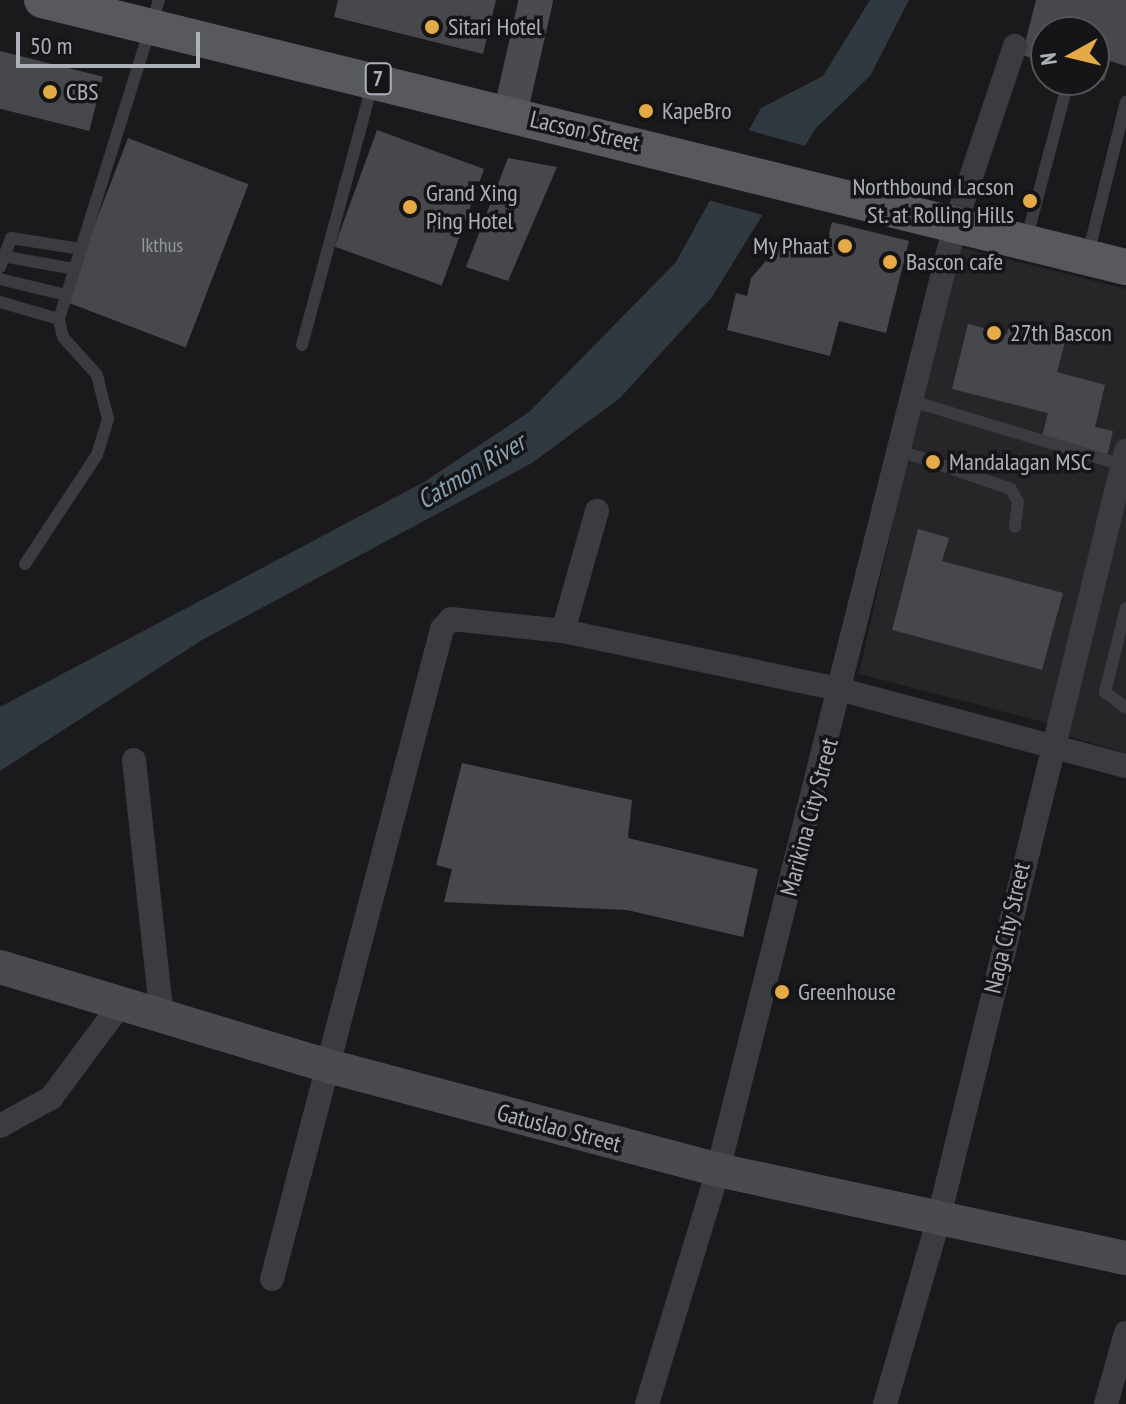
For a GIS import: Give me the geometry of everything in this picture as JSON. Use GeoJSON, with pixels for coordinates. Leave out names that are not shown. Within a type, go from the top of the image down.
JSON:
{"type":"FeatureCollection","features":[{"type":"Feature","properties":{"kind":"main road","name":"Lacson Street"},"geometry":{"type":"LineString","coordinates":[[42,0],[155,12],[374,78],[510,114],[713,161],[1126,267]]}},
{"type":"Feature","properties":{"kind":"street"},"geometry":{"type":"LineString","coordinates":[[510,114],[536,0]]}},
{"type":"Feature","properties":{"kind":"street","name":"Marikina City Street"},"geometry":{"type":"LineString","coordinates":[[647,1404],[718,1170],[842,690],[955,225],[1015,46]]}},
{"type":"Feature","properties":{"kind":"street","name":"Naga City Street"},"geometry":{"type":"LineString","coordinates":[[885,1404],[938,1221],[1050,746],[1125,461]]}},
{"type":"Feature","properties":{"kind":"street"},"geometry":{"type":"LineString","coordinates":[[563,631],[597,511]]}},
{"type":"Feature","properties":{"kind":"street"},"geometry":{"type":"LineString","coordinates":[[272,1279],[332,1067],[442,629],[466,618],[563,631],[842,690],[1126,766]]}},
{"type":"Feature","properties":{"kind":"street"},"geometry":{"type":"LineString","coordinates":[[134,760],[162,1017]]}},
{"type":"Feature","properties":{"kind":"street","name":"Gatuslao Street"},"geometry":{"type":"LineString","coordinates":[[0,967],[332,1067],[718,1170],[938,1221],[1126,1258]]}},
{"type":"Feature","properties":{"kind":"street"},"geometry":{"type":"LineString","coordinates":[[0,1126],[51,1098],[120,1005]]}},
{"type":"Feature","properties":{"kind":"street"},"geometry":{"type":"LineString","coordinates":[[1106,1404],[1126,1333]]}},
{"type":"Feature","properties":{"kind":"lane"},"geometry":{"type":"LineString","coordinates":[[25,564],[97,455],[108,419],[97,375],[63,337],[59,319],[155,12]]}},
{"type":"Feature","properties":{"kind":"lane"},"geometry":{"type":"LineString","coordinates":[[302,345],[374,78]]}},
{"type":"Feature","properties":{"kind":"lane"},"geometry":{"type":"LineString","coordinates":[[1026,242],[1064,96]]}},
{"type":"Feature","properties":{"kind":"lane"},"geometry":{"type":"LineString","coordinates":[[1087,257],[1126,102]]}},
{"type":"Feature","properties":{"kind":"lane"},"geometry":{"type":"LineString","coordinates":[[74,269],[1,261],[5,243],[19,236],[81,249]]}},
{"type":"Feature","properties":{"kind":"lane"},"geometry":{"type":"LineString","coordinates":[[0,279],[66,295]]}},
{"type":"Feature","properties":{"kind":"lane"},"geometry":{"type":"LineString","coordinates":[[0,302],[59,319]]}},
{"type":"Feature","properties":{"kind":"lane"},"geometry":{"type":"LineString","coordinates":[[912,401],[1125,461]]}},
{"type":"Feature","properties":{"kind":"lane"},"geometry":{"type":"LineString","coordinates":[[901,451],[1011,489],[1018,502],[1015,527]]}},
{"type":"Feature","properties":{"kind":"lane"},"geometry":{"type":"LineString","coordinates":[[1126,608],[1105,692],[1126,708]]}},
{"type":"Feature","properties":{"kind":"shaded area"},"geometry":{"type":"Polygon","coordinates":[[[955,246],[1126,289],[1126,753],[1061,734],[1063,727],[859,674],[955,246]]]}},
{"type":"Feature","properties":{"kind":"water","name":"Catmon River"},"geometry":{"type":"Polygon","coordinates":[[[870,0],[909,0],[870,76],[816,128],[712,297],[620,398],[532,463],[202,640],[0,771],[0,707],[424,482],[529,412],[676,262],[761,108],[823,76],[870,0]]]}},
{"type":"Feature","properties":{"kind":"pier"},"geometry":{"type":"Polygon","coordinates":[[[744,129],[809,147],[767,216],[704,199],[744,129]]]}},
{"type":"Feature","properties":{"kind":"building","name":"Sitari Hotel"},"geometry":{"type":"Polygon","coordinates":[[[338,0],[496,0],[483,54],[334,17],[338,0]]]}},
{"type":"Feature","properties":{"kind":"building"},"geometry":{"type":"Polygon","coordinates":[[[1036,0],[1126,0],[1126,66],[1110,61],[1110,16],[1032,16],[1036,0]]]}},
{"type":"Feature","properties":{"kind":"building"},"geometry":{"type":"Polygon","coordinates":[[[1030,24],[1030,57],[1022,55],[1030,24]]]}},
{"type":"Feature","properties":{"kind":"building","name":"CBS"},"geometry":{"type":"Polygon","coordinates":[[[0,51],[103,77],[89,131],[0,109],[0,51]]]}},
{"type":"Feature","properties":{"kind":"building","name":"Grand Xing Ping Hotel"},"geometry":{"type":"Polygon","coordinates":[[[377,130],[484,169],[442,286],[335,247],[377,130]]]}},
{"type":"Feature","properties":{"kind":"building"},"geometry":{"type":"Polygon","coordinates":[[[128,138],[248,184],[186,348],[65,301],[128,138]]]}},
{"type":"Feature","properties":{"kind":"building"},"geometry":{"type":"Polygon","coordinates":[[[508,158],[557,167],[508,281],[466,267],[508,158]]]}},
{"type":"Feature","properties":{"kind":"building"},"geometry":{"type":"Polygon","coordinates":[[[832,222],[909,241],[886,333],[839,321],[830,356],[727,330],[736,293],[747,296],[751,278],[780,245],[823,256],[832,222]]]}},
{"type":"Feature","properties":{"kind":"building"},"geometry":{"type":"Polygon","coordinates":[[[968,324],[1007,334],[1009,324],[1066,338],[1057,372],[1105,385],[1095,427],[1113,431],[1106,461],[1040,444],[1048,413],[952,389],[968,324]]]}},
{"type":"Feature","properties":{"kind":"building"},"geometry":{"type":"Polygon","coordinates":[[[918,529],[949,538],[942,561],[1063,593],[1042,670],[892,630],[918,529]]]}},
{"type":"Feature","properties":{"kind":"building"},"geometry":{"type":"Polygon","coordinates":[[[462,763],[632,800],[628,838],[758,869],[743,937],[627,910],[444,902],[452,869],[436,865],[462,763]]]}},
{"type":"Feature","properties":{"kind":"place","name":"Sitari Hotel"},"geometry":{"type":"Point","coordinates":[432,27]}},
{"type":"Feature","properties":{"kind":"place","name":"CBS"},"geometry":{"type":"Point","coordinates":[50,92]}},
{"type":"Feature","properties":{"kind":"place","name":"KapeBro"},"geometry":{"type":"Point","coordinates":[646,111]}},
{"type":"Feature","properties":{"kind":"place","name":"Northbound Lacson St. at Rolling Hills"},"geometry":{"type":"Point","coordinates":[1030,201]}},
{"type":"Feature","properties":{"kind":"place","name":"Grand Xing Ping Hotel"},"geometry":{"type":"Point","coordinates":[410,207]}},
{"type":"Feature","properties":{"kind":"place","name":"My Phaat"},"geometry":{"type":"Point","coordinates":[845,246]}},
{"type":"Feature","properties":{"kind":"place","name":"Bascon cafe"},"geometry":{"type":"Point","coordinates":[890,262]}},
{"type":"Feature","properties":{"kind":"place","name":"27th Bascon"},"geometry":{"type":"Point","coordinates":[994,333]}},
{"type":"Feature","properties":{"kind":"place","name":"Mandalagan MSC"},"geometry":{"type":"Point","coordinates":[933,462]}},
{"type":"Feature","properties":{"kind":"place","name":"Greenhouse"},"geometry":{"type":"Point","coordinates":[782,992]}}]}
